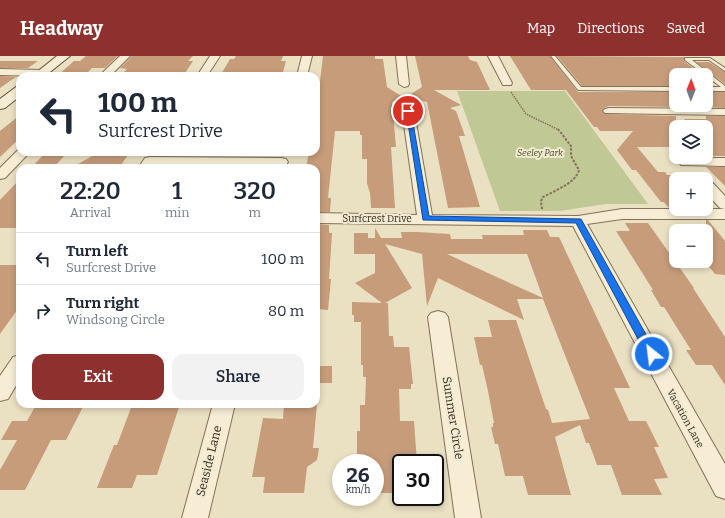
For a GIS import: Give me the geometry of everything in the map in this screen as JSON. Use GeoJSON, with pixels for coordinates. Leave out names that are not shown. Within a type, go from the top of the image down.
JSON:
{"type":"FeatureCollection","features":[{"type":"Feature","properties":{"kind":"street"},"geometry":{"type":"LineString","coordinates":[[43,72],[64,56]]}},
{"type":"Feature","properties":{"kind":"street"},"geometry":{"type":"LineString","coordinates":[[108,72],[125,56]]}},
{"type":"Feature","properties":{"kind":"street"},"geometry":{"type":"LineString","coordinates":[[205,72],[215,56]]}},
{"type":"Feature","properties":{"kind":"street"},"geometry":{"type":"LineString","coordinates":[[303,72],[306,56]]}},
{"type":"Feature","properties":{"kind":"street"},"geometry":{"type":"LineString","coordinates":[[401,56],[404,84]]}},
{"type":"Feature","properties":{"kind":"street"},"geometry":{"type":"LineString","coordinates":[[493,56],[508,87]]}},
{"type":"Feature","properties":{"kind":"street"},"geometry":{"type":"LineString","coordinates":[[0,72],[16,73]]}},
{"type":"Feature","properties":{"kind":"street"},"geometry":{"type":"LineString","coordinates":[[0,105],[16,93]]}},
{"type":"Feature","properties":{"kind":"street"},"geometry":{"type":"LineString","coordinates":[[408,111],[426,219]]}},
{"type":"Feature","properties":{"kind":"street"},"geometry":{"type":"LineString","coordinates":[[609,111],[725,112]]}},
{"type":"Feature","properties":{"kind":"street"},"geometry":{"type":"LineString","coordinates":[[0,175],[20,156]]}},
{"type":"Feature","properties":{"kind":"street"},"geometry":{"type":"LineString","coordinates":[[148,164],[282,160]]}},
{"type":"Feature","properties":{"kind":"street"},"geometry":{"type":"LineString","coordinates":[[695,172],[686,162],[725,162]]}},
{"type":"Feature","properties":{"kind":"street"},"geometry":{"type":"LineString","coordinates":[[713,192],[725,205]]}},
{"type":"Feature","properties":{"kind":"street","name":"Surfcrest Drive"},"geometry":{"type":"LineString","coordinates":[[320,218],[578,221],[622,214],[725,214]]}},
{"type":"Feature","properties":{"kind":"street","name":"Vacation Lane"},"geometry":{"type":"LineString","coordinates":[[578,221],[725,488]]}},
{"type":"Feature","properties":{"kind":"street","name":"Summer Circle"},"geometry":{"type":"LineString","coordinates":[[438,317],[468,518]]}},
{"type":"Feature","properties":{"kind":"street"},"geometry":{"type":"LineString","coordinates":[[0,393],[16,368]]}},
{"type":"Feature","properties":{"kind":"street","name":"Seaside Lane"},"geometry":{"type":"LineString","coordinates":[[195,518],[223,408]]}},
{"type":"Feature","properties":{"kind":"lane"},"geometry":{"type":"LineString","coordinates":[[553,56],[580,89],[669,89]]}},
{"type":"Feature","properties":{"kind":"lane"},"geometry":{"type":"LineString","coordinates":[[725,70],[710,59],[687,59],[725,88]]}},
{"type":"Feature","properties":{"kind":"lane"},"geometry":{"type":"LineString","coordinates":[[713,89],[725,88]]}},
{"type":"Feature","properties":{"kind":"path"},"geometry":{"type":"LineString","coordinates":[[508,87],[526,114],[558,128],[571,146],[571,156],[579,170],[578,174],[572,180],[543,197],[541,207],[548,220]]}},
{"type":"Feature","properties":{"kind":"green space","name":"Seeley Park"},"geometry":{"type":"Polygon","coordinates":[[[457,91],[565,91],[648,204],[606,204],[560,211],[500,211],[457,91]]]}},
{"type":"Feature","properties":{"kind":"building"},"geometry":{"type":"Polygon","coordinates":[[[86,56],[118,56],[105,68],[92,68],[88,72],[62,72],[74,61],[80,61],[86,56]]]}},
{"type":"Feature","properties":{"kind":"building"},"geometry":{"type":"Polygon","coordinates":[[[132,56],[193,56],[188,61],[193,61],[186,72],[124,72],[127,69],[120,68],[132,56]]]}},
{"type":"Feature","properties":{"kind":"building"},"geometry":{"type":"Polygon","coordinates":[[[236,56],[283,56],[281,61],[286,61],[283,72],[222,72],[230,59],[234,59],[236,56]]]}},
{"type":"Feature","properties":{"kind":"building"},"geometry":{"type":"Polygon","coordinates":[[[323,56],[375,56],[375,59],[383,59],[387,87],[406,99],[392,102],[396,147],[391,147],[395,208],[371,208],[370,193],[367,183],[367,159],[362,159],[362,135],[360,135],[360,131],[335,131],[328,198],[331,198],[330,212],[320,212],[320,164],[307,164],[308,156],[320,156],[320,81],[323,56]]]}},
{"type":"Feature","properties":{"kind":"building"},"geometry":{"type":"Polygon","coordinates":[[[415,56],[468,56],[470,60],[477,62],[490,90],[434,90],[461,105],[450,108],[456,111],[465,136],[459,136],[480,207],[448,208],[427,102],[406,97],[422,87],[415,56]]]}},
{"type":"Feature","properties":{"kind":"building"},"geometry":{"type":"Polygon","coordinates":[[[510,56],[550,56],[578,92],[669,92],[669,107],[609,106],[604,108],[602,111],[605,114],[676,116],[676,120],[669,120],[669,147],[637,147],[658,172],[665,172],[669,175],[669,208],[664,202],[661,202],[636,170],[632,170],[617,150],[633,131],[600,131],[597,127],[594,127],[566,90],[531,90],[510,56]]]}},
{"type":"Feature","properties":{"kind":"building"},"geometry":{"type":"Polygon","coordinates":[[[557,56],[684,57],[684,61],[693,68],[669,68],[669,86],[582,86],[557,56]]]}},
{"type":"Feature","properties":{"kind":"building"},"geometry":{"type":"Polygon","coordinates":[[[0,61],[38,61],[28,68],[0,68],[0,61]]]}},
{"type":"Feature","properties":{"kind":"building"},"geometry":{"type":"Polygon","coordinates":[[[696,62],[709,62],[725,72],[725,84],[713,75],[713,68],[704,68],[696,62]]]}},
{"type":"Feature","properties":{"kind":"building"},"geometry":{"type":"Polygon","coordinates":[[[0,76],[16,77],[0,88],[0,76]]]}},
{"type":"Feature","properties":{"kind":"building"},"geometry":{"type":"Polygon","coordinates":[[[713,92],[725,92],[725,108],[713,107],[713,92]]]}},
{"type":"Feature","properties":{"kind":"building"},"geometry":{"type":"Polygon","coordinates":[[[706,116],[725,116],[725,156],[713,156],[713,120],[684,119],[706,119],[706,116]]]}},
{"type":"Feature","properties":{"kind":"building"},"geometry":{"type":"Polygon","coordinates":[[[16,118],[16,142],[0,157],[0,131],[16,118]]]}},
{"type":"Feature","properties":{"kind":"building"},"geometry":{"type":"Polygon","coordinates":[[[42,156],[64,156],[57,164],[35,164],[42,156]]]}},
{"type":"Feature","properties":{"kind":"building"},"geometry":{"type":"Polygon","coordinates":[[[92,156],[127,156],[122,164],[78,164],[92,156]]]}},
{"type":"Feature","properties":{"kind":"building"},"geometry":{"type":"Polygon","coordinates":[[[706,167],[725,167],[725,186],[713,174],[713,172],[706,167]]]}},
{"type":"Feature","properties":{"kind":"building"},"geometry":{"type":"Polygon","coordinates":[[[16,183],[16,228],[0,228],[0,200],[16,183]]]}},
{"type":"Feature","properties":{"kind":"building"},"geometry":{"type":"Polygon","coordinates":[[[706,220],[708,220],[711,224],[706,224],[706,220]]]}},
{"type":"Feature","properties":{"kind":"building"},"geometry":{"type":"Polygon","coordinates":[[[625,223],[648,223],[669,253],[669,268],[680,268],[725,337],[725,385],[712,365],[696,365],[686,350],[691,350],[664,307],[661,307],[651,290],[653,290],[616,231],[630,231],[625,223]]]}},
{"type":"Feature","properties":{"kind":"building"},"geometry":{"type":"Polygon","coordinates":[[[320,224],[329,225],[329,233],[332,233],[329,279],[331,279],[328,310],[320,309],[320,224]]]}},
{"type":"Feature","properties":{"kind":"building"},"geometry":{"type":"Polygon","coordinates":[[[713,226],[725,241],[725,275],[715,274],[710,268],[713,268],[713,226]]]}},
{"type":"Feature","properties":{"kind":"building"},"geometry":{"type":"Polygon","coordinates":[[[375,228],[381,238],[402,238],[401,232],[418,232],[450,234],[451,239],[483,239],[482,235],[524,235],[523,230],[547,230],[550,237],[559,237],[630,388],[614,388],[629,421],[646,421],[659,447],[654,447],[668,478],[654,479],[662,495],[622,495],[611,465],[597,465],[589,443],[586,443],[580,425],[555,437],[571,495],[528,495],[523,476],[505,476],[498,444],[495,444],[491,427],[493,427],[494,423],[488,391],[482,365],[480,365],[474,337],[492,337],[488,320],[516,320],[552,423],[590,419],[543,299],[517,299],[524,320],[438,278],[427,306],[422,254],[385,244],[412,288],[385,303],[388,303],[389,336],[393,336],[394,347],[409,347],[413,384],[411,384],[411,389],[399,389],[400,421],[414,421],[416,454],[392,454],[392,493],[384,493],[384,454],[357,454],[357,431],[360,431],[360,405],[365,405],[366,377],[363,377],[363,365],[361,365],[361,322],[354,322],[354,315],[352,315],[352,302],[382,303],[355,283],[375,273],[375,254],[354,254],[354,233],[368,233],[368,238],[375,238],[375,228]],[[447,254],[543,298],[527,254],[447,254]]]}},
{"type":"Feature","properties":{"kind":"building"},"geometry":{"type":"Polygon","coordinates":[[[0,265],[16,265],[16,312],[0,334],[0,265]]]}},
{"type":"Feature","properties":{"kind":"building"},"geometry":{"type":"Polygon","coordinates":[[[320,366],[332,366],[332,383],[320,383],[320,366]]]}},
{"type":"Feature","properties":{"kind":"building"},"geometry":{"type":"Polygon","coordinates":[[[34,408],[82,408],[66,440],[51,440],[25,490],[0,490],[0,470],[17,440],[1,440],[12,421],[27,421],[34,408]]]}},
{"type":"Feature","properties":{"kind":"building"},"geometry":{"type":"Polygon","coordinates":[[[131,408],[179,408],[157,475],[137,475],[132,488],[97,488],[114,445],[117,445],[131,408]]]}},
{"type":"Feature","properties":{"kind":"building"},"geometry":{"type":"Polygon","coordinates":[[[284,408],[317,408],[313,448],[319,448],[317,460],[307,467],[304,493],[263,493],[265,477],[252,477],[263,418],[283,419],[284,408]]]}},
{"type":"Feature","properties":{"kind":"route"},"geometry":{"type":"LineString","coordinates":[[408,111],[426,219],[578,221],[652,354]]}}]}
